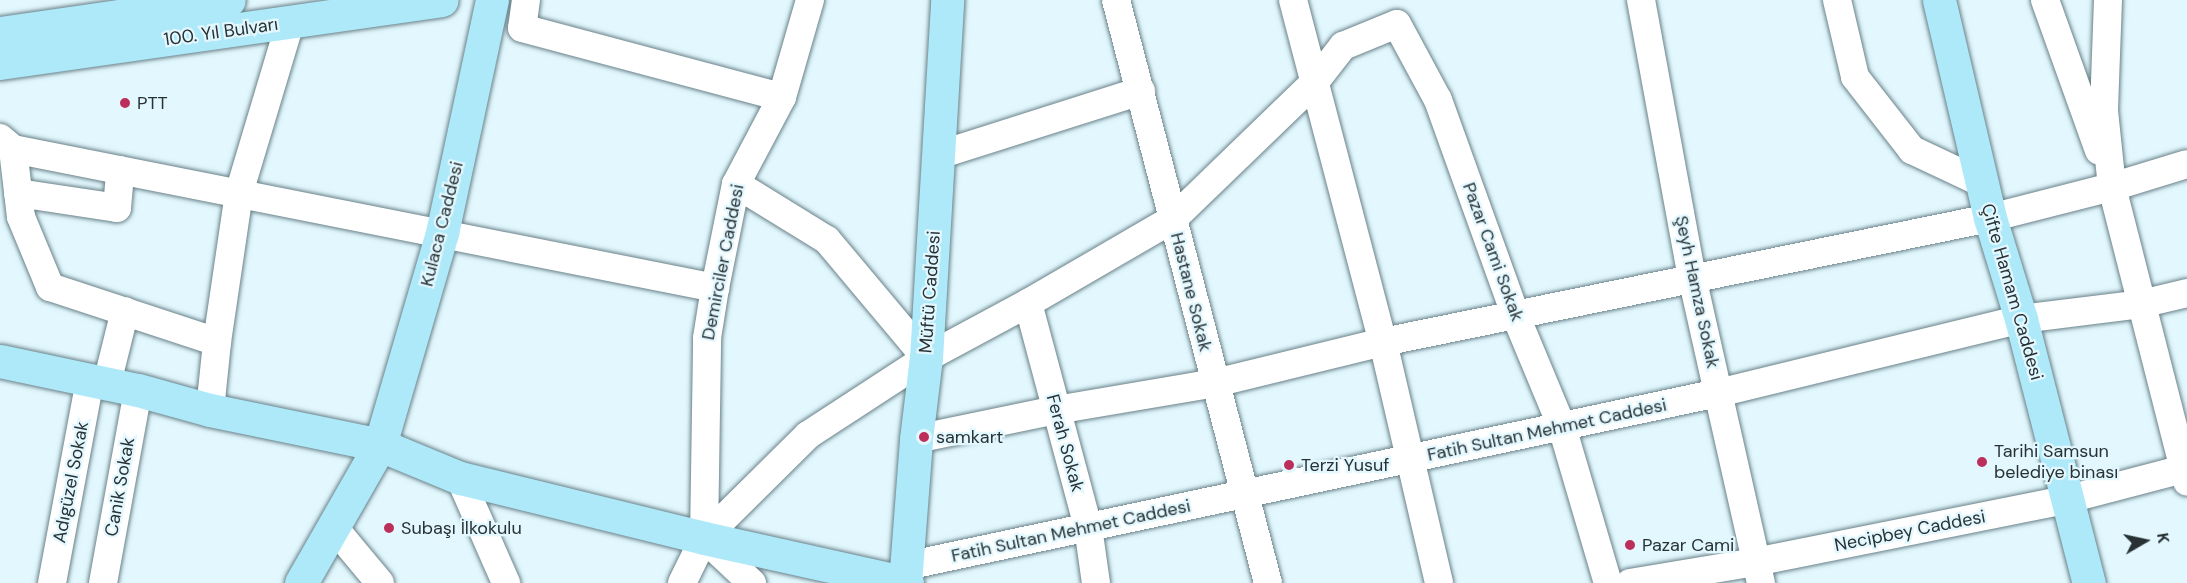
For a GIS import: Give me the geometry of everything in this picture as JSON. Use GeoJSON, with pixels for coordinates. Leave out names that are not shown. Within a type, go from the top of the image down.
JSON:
{"type":"FeatureCollection","features":[{"type":"Feature","properties":{"kind":"main road","name":"100. Yıl Bulvarı"},"geometry":{"type":"LineString","coordinates":[[0,33],[229,0]]}},
{"type":"Feature","properties":{"kind":"main road","name":"100. Yıl Bulvarı"},"geometry":{"type":"LineString","coordinates":[[0,63],[442,0]]}},
{"type":"Feature","properties":{"kind":"main road","name":"Kulaca Caddesi"},"geometry":{"type":"LineString","coordinates":[[301,583],[335,528],[380,446],[442,233],[492,0]]}},
{"type":"Feature","properties":{"kind":"main road","name":"Müftü Caddesi"},"geometry":{"type":"LineString","coordinates":[[906,579],[916,439],[926,358],[947,0]]}},
{"type":"Feature","properties":{"kind":"main road","name":"Çifte Hamam Caddesi"},"geometry":{"type":"LineString","coordinates":[[1939,0],[1990,218],[2021,319],[2089,583]]}},
{"type":"Feature","properties":{"kind":"main road"},"geometry":{"type":"LineString","coordinates":[[0,361],[112,385],[210,410],[380,446],[459,478],[704,538],[906,579]]}},
{"type":"Feature","properties":{"kind":"street"},"geometry":{"type":"LineString","coordinates":[[526,0],[522,28],[782,98]]}},
{"type":"Feature","properties":{"kind":"street","name":"Demirciler Caddesi"},"geometry":{"type":"LineString","coordinates":[[704,538],[707,338],[715,288],[736,184],[782,98],[810,0]]}},
{"type":"Feature","properties":{"kind":"street","name":"Hastane Sokak"},"geometry":{"type":"LineString","coordinates":[[1116,0],[1268,583]]}},
{"type":"Feature","properties":{"kind":"street"},"geometry":{"type":"LineString","coordinates":[[1293,0],[1383,342],[1439,583]]}},
{"type":"Feature","properties":{"kind":"street","name":"Şeyh Hamza Sokak"},"geometry":{"type":"LineString","coordinates":[[1641,0],[1692,277],[1758,572]]}},
{"type":"Feature","properties":{"kind":"street"},"geometry":{"type":"LineString","coordinates":[[1836,0],[1855,77],[1912,150],[1982,183]]}},
{"type":"Feature","properties":{"kind":"street"},"geometry":{"type":"LineString","coordinates":[[2044,0],[2112,187],[2140,304],[2186,473]]}},
{"type":"Feature","properties":{"kind":"street"},"geometry":{"type":"LineString","coordinates":[[2108,0],[2104,111],[2112,187]]}},
{"type":"Feature","properties":{"kind":"street"},"geometry":{"type":"LineString","coordinates":[[210,410],[217,342],[239,194],[290,23]]}},
{"type":"Feature","properties":{"kind":"street","name":"Pazar Cami Sokak"},"geometry":{"type":"LineString","coordinates":[[1315,82],[1343,46],[1397,24],[1438,100],[1515,314],[1562,427],[1608,583]]}},
{"type":"Feature","properties":{"kind":"street"},"geometry":{"type":"LineString","coordinates":[[682,583],[704,538],[808,435],[926,358],[1028,303],[1173,219],[1315,82]]}},
{"type":"Feature","properties":{"kind":"street"},"geometry":{"type":"LineString","coordinates":[[939,155],[1141,91]]}},
{"type":"Feature","properties":{"kind":"street"},"geometry":{"type":"LineString","coordinates":[[217,342],[50,287],[21,217],[18,193],[6,143],[120,170],[715,288]]}},
{"type":"Feature","properties":{"kind":"street"},"geometry":{"type":"LineString","coordinates":[[916,439],[1056,410],[1215,383],[1383,342],[1692,277],[1990,218],[2112,187],[2187,164]]}},
{"type":"Feature","properties":{"kind":"street"},"geometry":{"type":"LineString","coordinates":[[18,193],[117,208],[120,170]]}},
{"type":"Feature","properties":{"kind":"street"},"geometry":{"type":"LineString","coordinates":[[736,184],[827,240],[926,358]]}},
{"type":"Feature","properties":{"kind":"street","name":"Fatih Sultan Mehmet Caddesi"},"geometry":{"type":"LineString","coordinates":[[906,579],[1088,527],[1718,393],[2021,319],[2140,304],[2187,293]]}},
{"type":"Feature","properties":{"kind":"street","name":"Ferah Sokak"},"geometry":{"type":"LineString","coordinates":[[1028,303],[1088,527],[1096,583]]}},
{"type":"Feature","properties":{"kind":"street"},"geometry":{"type":"LineString","coordinates":[[112,385],[125,311]]}},
{"type":"Feature","properties":{"kind":"street","name":"Adıgüzel Sokak"},"geometry":{"type":"LineString","coordinates":[[52,583],[112,385]]}},
{"type":"Feature","properties":{"kind":"street","name":"Canik Sokak"},"geometry":{"type":"LineString","coordinates":[[103,583],[112,385]]}},
{"type":"Feature","properties":{"kind":"street","name":"Necipbey Caddesi"},"geometry":{"type":"LineString","coordinates":[[1630,583],[1758,572],[2186,473]]}},
{"type":"Feature","properties":{"kind":"street"},"geometry":{"type":"LineString","coordinates":[[459,478],[506,583]]}},
{"type":"Feature","properties":{"kind":"street"},"geometry":{"type":"LineString","coordinates":[[335,528],[380,583]]}},
{"type":"Feature","properties":{"kind":"street"},"geometry":{"type":"LineString","coordinates":[[704,538],[752,583]]}},
{"type":"Feature","properties":{"kind":"place","name":"PTT"},"geometry":{"type":"Point","coordinates":[125,103]}},
{"type":"Feature","properties":{"kind":"place","name":"samkart"},"geometry":{"type":"Point","coordinates":[924,437]}},
{"type":"Feature","properties":{"kind":"place","name":"Tarihi Samsun belediye binası"},"geometry":{"type":"Point","coordinates":[1982,462]}},
{"type":"Feature","properties":{"kind":"place","name":"Terzi Yusuf"},"geometry":{"type":"Point","coordinates":[1289,465]}},
{"type":"Feature","properties":{"kind":"place","name":"Subaşı İlkokulu"},"geometry":{"type":"Point","coordinates":[389,528]}},
{"type":"Feature","properties":{"kind":"place","name":"Pazar Cami"},"geometry":{"type":"Point","coordinates":[1630,545]}}]}
